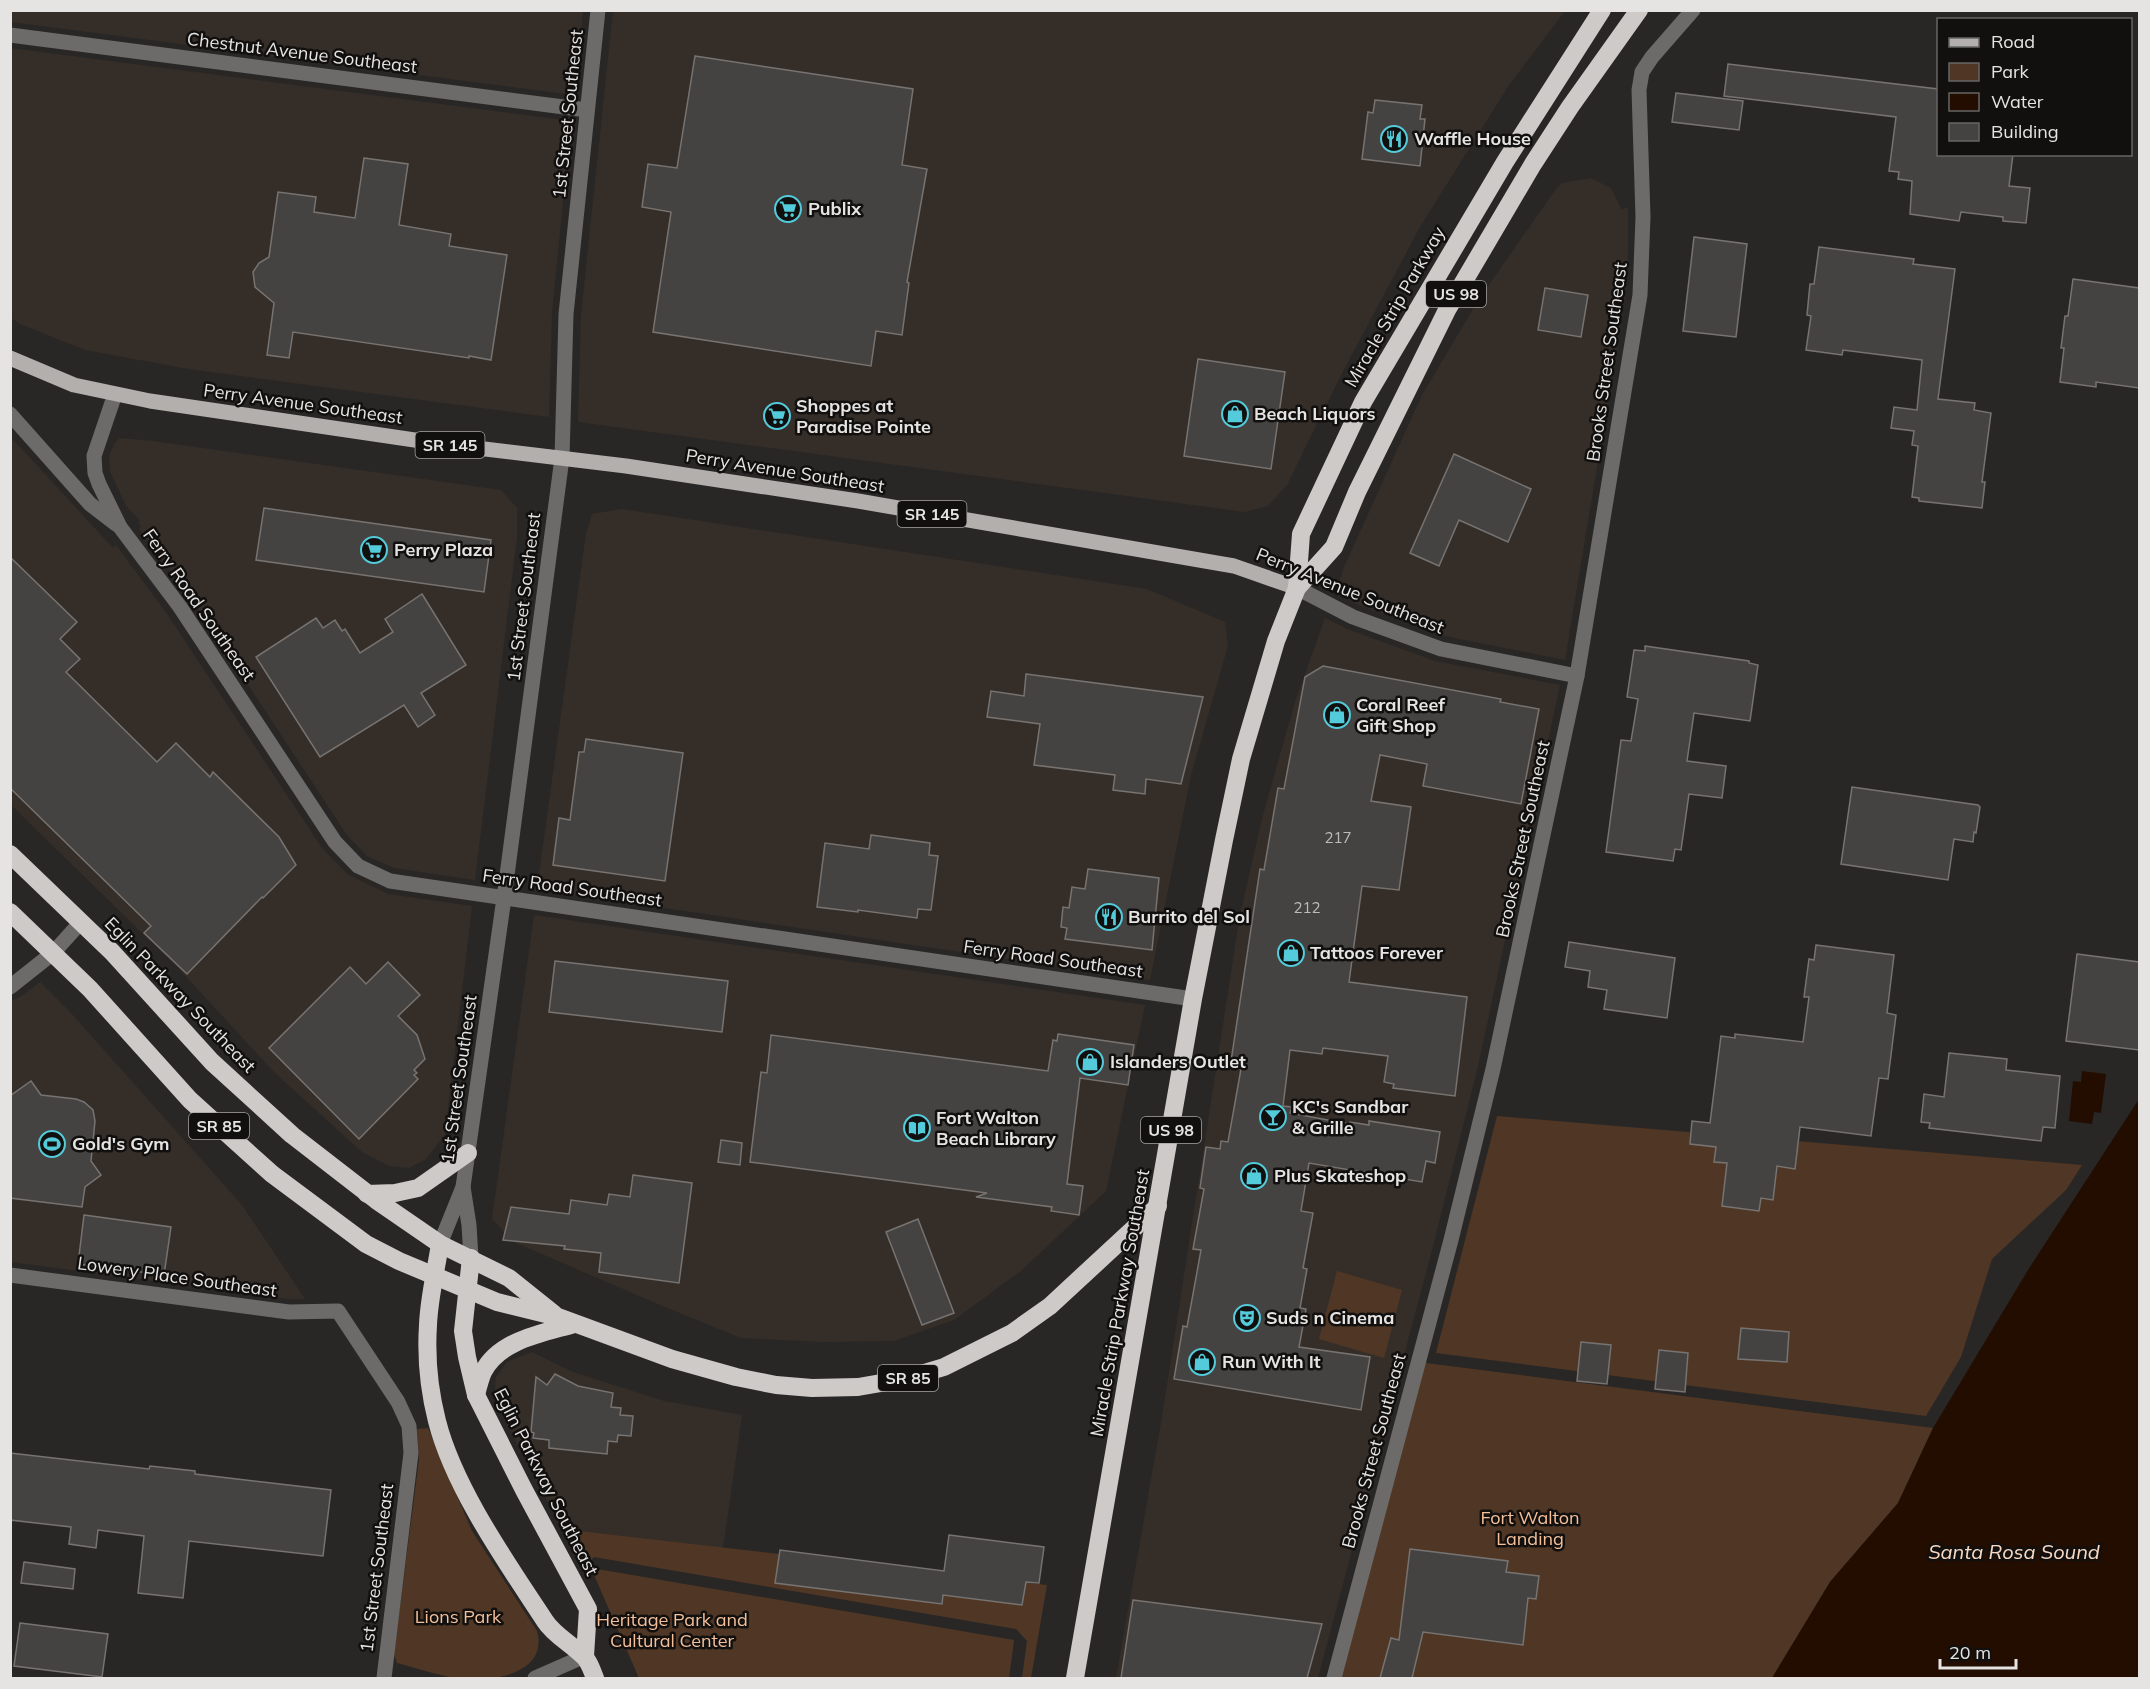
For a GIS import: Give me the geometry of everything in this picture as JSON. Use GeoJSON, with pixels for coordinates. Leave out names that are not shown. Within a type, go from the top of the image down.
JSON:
{"type":"FeatureCollection","features":[{"type":"Feature","properties":{"kind":"highway","name":"Miracle Strip Parkway"},"geometry":{"type":"LineString","coordinates":[[1297,588],[1301,534],[1363,402],[1505,162],[1602,10]]}},
{"type":"Feature","properties":{"kind":"highway","name":"US 98"},"geometry":{"type":"LineString","coordinates":[[1297,588],[1334,547],[1357,492],[1447,310],[1533,164],[1639,10]]}},
{"type":"Feature","properties":{"kind":"highway","name":"Miracle Strip Parkway Southeast"},"geometry":{"type":"LineString","coordinates":[[1075,1678],[1193,999],[1240,759],[1276,641],[1297,588]]}},
{"type":"Feature","properties":{"kind":"highway","name":"Eglin Parkway Southeast"},"geometry":{"type":"LineString","coordinates":[[10,854],[112,952],[212,1062],[292,1135],[367,1194],[440,1244],[509,1278],[566,1320]]}},
{"type":"Feature","properties":{"kind":"highway","name":"SR 85"},"geometry":{"type":"LineString","coordinates":[[10,912],[90,989],[190,1100],[272,1174],[366,1244],[435,1277],[496,1302],[566,1320],[672,1359],[736,1377],[776,1385],[813,1388],[858,1387],[904,1379],[944,1367],[1012,1333],[1050,1305],[1158,1206]]}},
{"type":"Feature","properties":{"kind":"highway"},"geometry":{"type":"LineString","coordinates":[[367,1194],[395,1193],[417,1188],[468,1153]]}},
{"type":"Feature","properties":{"kind":"highway"},"geometry":{"type":"LineString","coordinates":[[440,1244],[428,1324],[429,1376],[437,1421],[451,1461],[492,1537],[549,1628],[585,1656],[596,1678]]}},
{"type":"Feature","properties":{"kind":"highway","name":"Eglin Parkway Southeast"},"geometry":{"type":"LineString","coordinates":[[471,1258],[464,1331],[467,1357],[476,1395],[588,1609],[585,1656]]}},
{"type":"Feature","properties":{"kind":"highway"},"geometry":{"type":"LineString","coordinates":[[476,1395],[483,1371],[495,1357],[511,1344],[566,1320]]}},
{"type":"Feature","properties":{"kind":"main road","name":"Perry Avenue Southeast"},"geometry":{"type":"LineString","coordinates":[[10,358],[74,385],[150,401],[858,501],[1234,566],[1297,588]]}},
{"type":"Feature","properties":{"kind":"street","name":"1st Street Southeast"},"geometry":{"type":"LineString","coordinates":[[463,1187],[562,458],[566,314],[598,10]]}},
{"type":"Feature","properties":{"kind":"street","name":"Brooks Street Southeast"},"geometry":{"type":"LineString","coordinates":[[1334,1678],[1451,1240],[1493,1069],[1577,676],[1640,295],[1643,217],[1639,90],[1642,72],[1652,57],[1693,10]]}},
{"type":"Feature","properties":{"kind":"street","name":"Chestnut Avenue Southeast"},"geometry":{"type":"LineString","coordinates":[[10,35],[587,110]]}},
{"type":"Feature","properties":{"kind":"street","name":"Ferry Road Southeast"},"geometry":{"type":"LineString","coordinates":[[115,394],[94,456],[95,473],[99,484],[120,527],[180,607],[335,842],[358,866],[390,881],[1193,999]]}},
{"type":"Feature","properties":{"kind":"street","name":"Ferry Road Southeast"},"geometry":{"type":"LineString","coordinates":[[10,414],[90,504],[120,527]]}},
{"type":"Feature","properties":{"kind":"street","name":"Perry Avenue Southeast"},"geometry":{"type":"LineString","coordinates":[[1297,588],[1353,617],[1441,649],[1577,676]]}},
{"type":"Feature","properties":{"kind":"street"},"geometry":{"type":"LineString","coordinates":[[10,987],[53,953],[81,922]]}},
{"type":"Feature","properties":{"kind":"street"},"geometry":{"type":"LineString","coordinates":[[440,1244],[463,1187]]}},
{"type":"Feature","properties":{"kind":"street","name":"Eglin Parkway Southeast"},"geometry":{"type":"LineString","coordinates":[[463,1187],[470,1225],[471,1258]]}},
{"type":"Feature","properties":{"kind":"street","name":"Lowery Place Southeast"},"geometry":{"type":"LineString","coordinates":[[10,1275],[288,1312],[338,1311],[398,1402],[409,1426]]}},
{"type":"Feature","properties":{"kind":"street","name":"1st Street Southeast"},"geometry":{"type":"LineString","coordinates":[[388,1678],[411,1453],[409,1426]]}},
{"type":"Feature","properties":{"kind":"street"},"geometry":{"type":"LineString","coordinates":[[535,1678],[585,1656]]}},
{"type":"Feature","properties":{"kind":"shaded area"},"geometry":{"type":"Polygon","coordinates":[[[11,10],[583,11],[574,95],[11,22],[11,10]]]}},
{"type":"Feature","properties":{"kind":"shaded area"},"geometry":{"type":"Polygon","coordinates":[[[613,11],[1565,11],[1509,85],[1420,227],[1341,375],[1287,485],[1268,506],[1245,512],[578,422],[581,315],[613,11]]]}},
{"type":"Feature","properties":{"kind":"shaded area"},"geometry":{"type":"Polygon","coordinates":[[[10,48],[571,121],[552,312],[549,417],[189,369],[85,350],[20,324],[11,318],[10,48]]]}},
{"type":"Feature","properties":{"kind":"shaded area"},"geometry":{"type":"Polygon","coordinates":[[[1591,178],[1611,188],[1621,209],[1628,208],[1628,252],[1625,298],[1565,660],[1445,636],[1359,605],[1335,593],[1345,565],[1422,395],[1479,299],[1556,189],[1562,183],[1591,178]]]}},
{"type":"Feature","properties":{"kind":"shaded area"},"geometry":{"type":"Polygon","coordinates":[[[10,436],[113,548],[116,545],[167,614],[322,848],[347,874],[388,894],[472,906],[445,1134],[426,1159],[409,1168],[389,1166],[362,1152],[275,1073],[179,969],[11,805],[10,436]]]}},
{"type":"Feature","properties":{"kind":"shaded area"},"geometry":{"type":"Polygon","coordinates":[[[120,438],[501,490],[517,508],[517,537],[475,880],[394,868],[367,856],[347,835],[193,601],[139,529],[140,521],[126,506],[110,471],[109,457],[114,444],[120,438]]]}},
{"type":"Feature","properties":{"kind":"shaded area"},"geometry":{"type":"Polygon","coordinates":[[[622,509],[1147,589],[1225,622],[1228,646],[1191,775],[1150,980],[537,889],[586,533],[592,514],[622,509]]]}},
{"type":"Feature","properties":{"kind":"shaded area"},"geometry":{"type":"Polygon","coordinates":[[[1325,618],[1347,629],[1435,661],[1560,685],[1478,1066],[1432,1250],[1318,1678],[1116,1678],[1162,1417],[1240,915],[1263,815],[1295,702],[1325,618]]]}},
{"type":"Feature","properties":{"kind":"shaded area"},"geometry":{"type":"Polygon","coordinates":[[[534,915],[1145,1005],[1106,1191],[1022,1270],[954,1320],[894,1341],[822,1342],[741,1338],[514,1242],[492,1219],[534,915]]]}},
{"type":"Feature","properties":{"kind":"shaded area"},"geometry":{"type":"Polygon","coordinates":[[[40,982],[71,1013],[242,1205],[305,1299],[289,1299],[11,1262],[11,1001],[40,982]]]}},
{"type":"Feature","properties":{"kind":"shaded area"},"geometry":{"type":"Polygon","coordinates":[[[532,1352],[573,1372],[664,1401],[742,1415],[723,1548],[562,1529],[494,1400],[496,1377],[507,1362],[532,1352]]]}},
{"type":"Feature","properties":{"kind":"green space"},"geometry":{"type":"Polygon","coordinates":[[[1497,1116],[2082,1165],[2066,1190],[1992,1259],[1961,1357],[1926,1416],[1436,1353],[1497,1116]]]}},
{"type":"Feature","properties":{"kind":"green space"},"geometry":{"type":"Polygon","coordinates":[[[1337,1271],[1402,1290],[1384,1358],[1319,1339],[1337,1271]]]}},
{"type":"Feature","properties":{"kind":"green space","name":"Fort Walton Landing"},"geometry":{"type":"Polygon","coordinates":[[[1418,1362],[1933,1428],[1898,1503],[1830,1582],[1772,1678],[1334,1678],[1418,1362]]]}},
{"type":"Feature","properties":{"kind":"green space","name":"Lions Park"},"geometry":{"type":"Polygon","coordinates":[[[428,1428],[472,1531],[537,1631],[538,1646],[534,1658],[525,1667],[513,1673],[483,1679],[456,1678],[397,1663],[394,1654],[419,1460],[417,1429],[428,1428]]]}},
{"type":"Feature","properties":{"kind":"green space"},"geometry":{"type":"Polygon","coordinates":[[[562,1529],[1047,1585],[1031,1678],[1022,1678],[1027,1641],[1016,1629],[594,1557],[584,1567],[562,1529]]]}},
{"type":"Feature","properties":{"kind":"green space","name":"Heritage Park and Cultural Center"},"geometry":{"type":"Polygon","coordinates":[[[591,1568],[1014,1640],[1009,1678],[639,1678],[591,1568]]]}},
{"type":"Feature","properties":{"kind":"water"},"geometry":{"type":"Polygon","coordinates":[[[2082,1071],[2106,1074],[2101,1113],[2094,1112],[2092,1124],[2069,1121],[2073,1081],[2081,1082],[2082,1071]]]}},
{"type":"Feature","properties":{"kind":"water","name":"Santa Rosa Sound"},"geometry":{"type":"Polygon","coordinates":[[[2139,1099],[2139,1678],[1772,1678],[1830,1582],[1898,1503],[1933,1428],[2028,1270],[2139,1099]]]}},
{"type":"Feature","properties":{"kind":"building","name":"Publix"},"geometry":{"type":"Polygon","coordinates":[[[695,56],[913,89],[902,165],[927,169],[907,282],[909,283],[902,335],[876,331],[871,366],[653,332],[671,212],[642,207],[648,164],[677,168],[695,56]]]}},
{"type":"Feature","properties":{"kind":"building"},"geometry":{"type":"Polygon","coordinates":[[[1728,64],[1937,89],[1937,156],[2013,156],[2009,186],[2030,188],[2026,223],[2003,221],[2003,217],[1961,212],[1959,221],[1910,214],[1912,181],[1898,179],[1899,172],[1889,171],[1896,117],[1724,96],[1728,64]]]}},
{"type":"Feature","properties":{"kind":"building"},"geometry":{"type":"Polygon","coordinates":[[[1676,93],[1743,101],[1739,130],[1672,122],[1676,93]]]}},
{"type":"Feature","properties":{"kind":"building","name":"Waffle House"},"geometry":{"type":"Polygon","coordinates":[[[1375,100],[1422,105],[1420,119],[1425,119],[1420,166],[1362,159],[1368,112],[1373,113],[1375,100]]]}},
{"type":"Feature","properties":{"kind":"building"},"geometry":{"type":"Polygon","coordinates":[[[364,158],[408,164],[399,225],[451,234],[449,246],[507,255],[491,360],[293,332],[289,358],[267,355],[274,303],[255,287],[253,272],[259,263],[269,257],[278,192],[316,197],[314,212],[355,218],[364,158]]]}},
{"type":"Feature","properties":{"kind":"building"},"geometry":{"type":"Polygon","coordinates":[[[1694,237],[1747,244],[1736,337],[1683,331],[1694,237]]]}},
{"type":"Feature","properties":{"kind":"building"},"geometry":{"type":"Polygon","coordinates":[[[1819,247],[1914,259],[1913,264],[1955,269],[1938,399],[1975,403],[1974,410],[1991,413],[1982,482],[1985,482],[1982,508],[1919,501],[1919,498],[1912,497],[1918,446],[1912,445],[1914,431],[1891,428],[1894,407],[1917,410],[1922,360],[1843,350],[1842,355],[1806,350],[1811,316],[1807,315],[1810,284],[1814,284],[1819,247]]]}},
{"type":"Feature","properties":{"kind":"building"},"geometry":{"type":"Polygon","coordinates":[[[2073,279],[2139,288],[2139,388],[2096,382],[2096,387],[2060,382],[2065,316],[2068,316],[2073,279]]]}},
{"type":"Feature","properties":{"kind":"building"},"geometry":{"type":"Polygon","coordinates":[[[1545,288],[1588,295],[1581,337],[1538,330],[1545,288]]]}},
{"type":"Feature","properties":{"kind":"building","name":"Beach Liquors"},"geometry":{"type":"Polygon","coordinates":[[[1198,359],[1285,372],[1271,469],[1184,456],[1198,359]]]}},
{"type":"Feature","properties":{"kind":"building"},"geometry":{"type":"Polygon","coordinates":[[[1454,454],[1531,489],[1508,542],[1459,520],[1439,566],[1410,553],[1454,454]]]}},
{"type":"Feature","properties":{"kind":"building","name":"Perry Plaza"},"geometry":{"type":"Polygon","coordinates":[[[264,508],[491,540],[484,592],[256,560],[264,508]]]}},
{"type":"Feature","properties":{"kind":"building"},"geometry":{"type":"Polygon","coordinates":[[[10,557],[77,622],[60,639],[80,659],[66,672],[157,762],[176,743],[210,777],[213,772],[279,837],[296,865],[187,974],[144,933],[151,926],[10,788],[10,557]]]}},
{"type":"Feature","properties":{"kind":"building"},"geometry":{"type":"Polygon","coordinates":[[[422,594],[466,665],[421,693],[435,715],[418,727],[404,705],[320,757],[256,657],[316,618],[323,628],[335,620],[342,631],[345,629],[360,653],[393,632],[385,619],[422,594]]]}},
{"type":"Feature","properties":{"kind":"building"},"geometry":{"type":"Polygon","coordinates":[[[1645,646],[1749,661],[1749,663],[1758,665],[1750,721],[1694,713],[1687,761],[1726,766],[1722,798],[1689,794],[1681,850],[1675,849],[1673,861],[1606,852],[1621,740],[1631,741],[1638,699],[1627,697],[1634,650],[1645,651],[1645,646]]]}},
{"type":"Feature","properties":{"kind":"building"},"geometry":{"type":"Polygon","coordinates":[[[1323,666],[1501,699],[1500,702],[1539,709],[1521,804],[1423,786],[1427,764],[1380,755],[1371,801],[1411,807],[1399,890],[1362,886],[1349,982],[1467,997],[1455,1096],[1393,1088],[1394,1084],[1384,1082],[1388,1056],[1323,1048],[1322,1054],[1290,1050],[1283,1106],[1292,1107],[1290,1113],[1349,1124],[1350,1122],[1369,1125],[1369,1121],[1440,1132],[1435,1163],[1426,1161],[1422,1182],[1309,1163],[1301,1211],[1313,1213],[1303,1268],[1307,1269],[1300,1308],[1306,1309],[1299,1347],[1370,1357],[1361,1410],[1174,1379],[1183,1326],[1187,1327],[1201,1250],[1193,1249],[1204,1189],[1200,1188],[1206,1147],[1220,1149],[1221,1141],[1228,1142],[1241,1069],[1230,1068],[1260,869],[1264,870],[1278,788],[1284,789],[1305,677],[1323,666]]]}},
{"type":"Feature","properties":{"kind":"building"},"geometry":{"type":"Polygon","coordinates":[[[1026,674],[1203,697],[1181,784],[1146,779],[1145,794],[1113,790],[1115,775],[1034,765],[1040,724],[987,717],[991,691],[1024,696],[1026,674]]]}},
{"type":"Feature","properties":{"kind":"building"},"geometry":{"type":"Polygon","coordinates":[[[586,739],[683,753],[665,881],[553,865],[559,818],[570,820],[579,752],[584,752],[586,739]]]}},
{"type":"Feature","properties":{"kind":"building"},"geometry":{"type":"Polygon","coordinates":[[[1852,787],[1978,805],[1980,807],[1973,842],[1954,839],[1948,880],[1841,864],[1852,787]]]}},
{"type":"Feature","properties":{"kind":"building"},"geometry":{"type":"Polygon","coordinates":[[[871,835],[930,843],[929,855],[938,856],[931,910],[918,909],[917,918],[817,907],[825,843],[869,849],[871,835]]]}},
{"type":"Feature","properties":{"kind":"building","name":"Burrito del Sol"},"geometry":{"type":"Polygon","coordinates":[[[1088,869],[1159,878],[1152,950],[1065,939],[1067,928],[1061,927],[1063,907],[1069,908],[1072,887],[1085,889],[1088,869]]]}},
{"type":"Feature","properties":{"kind":"building"},"geometry":{"type":"Polygon","coordinates":[[[1569,942],[1675,958],[1667,1018],[1604,1009],[1607,990],[1588,987],[1590,971],[1565,967],[1569,942]]]}},
{"type":"Feature","properties":{"kind":"building"},"geometry":{"type":"Polygon","coordinates":[[[1816,945],[1894,955],[1887,1013],[1896,1015],[1888,1079],[1879,1078],[1871,1136],[1800,1127],[1795,1169],[1777,1166],[1773,1200],[1761,1198],[1759,1211],[1722,1206],[1727,1163],[1714,1162],[1716,1147],[1690,1144],[1692,1121],[1710,1123],[1721,1036],[1735,1038],[1735,1034],[1803,1042],[1809,997],[1804,997],[1809,959],[1814,960],[1816,945]]]}},
{"type":"Feature","properties":{"kind":"building"},"geometry":{"type":"Polygon","coordinates":[[[2077,954],[2139,962],[2139,1050],[2066,1041],[2077,954]]]}},
{"type":"Feature","properties":{"kind":"building"},"geometry":{"type":"Polygon","coordinates":[[[555,961],[728,981],[722,1032],[549,1012],[555,961]]]}},
{"type":"Feature","properties":{"kind":"building"},"geometry":{"type":"Polygon","coordinates":[[[388,962],[420,995],[398,1016],[417,1035],[425,1059],[414,1070],[417,1073],[414,1075],[418,1079],[359,1139],[269,1048],[350,967],[366,984],[388,962]]]}},
{"type":"Feature","properties":{"kind":"building","name":"Fort Walton Beach Library"},"geometry":{"type":"Polygon","coordinates":[[[1058,1034],[1134,1045],[1128,1085],[1080,1078],[1067,1184],[1083,1186],[1079,1215],[1051,1211],[1052,1207],[976,1197],[987,1193],[750,1162],[761,1072],[767,1073],[771,1035],[1048,1071],[1053,1040],[1057,1041],[1058,1034]]]}},
{"type":"Feature","properties":{"kind":"building"},"geometry":{"type":"Polygon","coordinates":[[[1949,1053],[2007,1059],[2006,1070],[2060,1076],[2055,1128],[2043,1127],[2041,1141],[1929,1128],[1930,1123],[1921,1122],[1924,1094],[1944,1097],[1949,1053]]]}},
{"type":"Feature","properties":{"kind":"building","name":"Gold's Gym"},"geometry":{"type":"Polygon","coordinates":[[[31,1081],[41,1095],[76,1099],[84,1102],[93,1110],[95,1121],[91,1161],[101,1175],[85,1187],[82,1207],[10,1198],[10,1096],[31,1081]]]}},
{"type":"Feature","properties":{"kind":"building"},"geometry":{"type":"Polygon","coordinates":[[[721,1140],[742,1143],[740,1165],[718,1162],[721,1140]]]}},
{"type":"Feature","properties":{"kind":"building"},"geometry":{"type":"Polygon","coordinates":[[[633,1175],[692,1183],[679,1283],[599,1272],[601,1253],[564,1249],[565,1246],[503,1240],[511,1207],[569,1214],[571,1200],[607,1205],[609,1194],[630,1197],[633,1175]]]}},
{"type":"Feature","properties":{"kind":"building"},"geometry":{"type":"Polygon","coordinates":[[[84,1215],[171,1227],[164,1275],[78,1264],[84,1215]]]}},
{"type":"Feature","properties":{"kind":"building"},"geometry":{"type":"Polygon","coordinates":[[[918,1219],[954,1313],[922,1325],[886,1232],[918,1219]]]}},
{"type":"Feature","properties":{"kind":"building"},"geometry":{"type":"Polygon","coordinates":[[[1741,1328],[1789,1332],[1787,1362],[1738,1359],[1741,1328]]]}},
{"type":"Feature","properties":{"kind":"building"},"geometry":{"type":"Polygon","coordinates":[[[1581,1342],[1611,1345],[1607,1384],[1577,1381],[1581,1342]]]}},
{"type":"Feature","properties":{"kind":"building"},"geometry":{"type":"Polygon","coordinates":[[[1659,1350],[1688,1353],[1685,1392],[1655,1389],[1659,1350]]]}},
{"type":"Feature","properties":{"kind":"building"},"geometry":{"type":"Polygon","coordinates":[[[555,1374],[578,1386],[613,1393],[611,1407],[621,1408],[620,1415],[633,1416],[631,1436],[618,1435],[617,1442],[608,1441],[607,1454],[549,1448],[549,1440],[533,1438],[534,1433],[531,1432],[536,1377],[547,1385],[555,1374]]]}},
{"type":"Feature","properties":{"kind":"building"},"geometry":{"type":"Polygon","coordinates":[[[10,1453],[149,1469],[150,1466],[195,1471],[195,1474],[331,1490],[323,1556],[189,1541],[183,1598],[138,1593],[144,1536],[98,1530],[96,1548],[69,1544],[71,1527],[10,1520],[10,1453]]]}},
{"type":"Feature","properties":{"kind":"building"},"geometry":{"type":"Polygon","coordinates":[[[949,1535],[1044,1547],[1039,1583],[1026,1582],[1022,1605],[943,1595],[942,1604],[775,1583],[780,1550],[944,1571],[949,1535]]]}},
{"type":"Feature","properties":{"kind":"building"},"geometry":{"type":"Polygon","coordinates":[[[1410,1549],[1508,1561],[1506,1572],[1539,1576],[1536,1599],[1528,1598],[1523,1645],[1423,1632],[1412,1678],[1380,1678],[1391,1638],[1399,1640],[1410,1549]]]}},
{"type":"Feature","properties":{"kind":"building"},"geometry":{"type":"Polygon","coordinates":[[[24,1562],[75,1569],[73,1589],[21,1583],[24,1562]]]}},
{"type":"Feature","properties":{"kind":"building"},"geometry":{"type":"Polygon","coordinates":[[[1133,1600],[1322,1624],[1307,1678],[1121,1678],[1133,1600]]]}},
{"type":"Feature","properties":{"kind":"building"},"geometry":{"type":"Polygon","coordinates":[[[20,1623],[108,1634],[102,1677],[14,1666],[20,1623]]]}},
{"type":"Feature","properties":{"kind":"place","name":"Waffle House"},"geometry":{"type":"Point","coordinates":[1394,139]}},
{"type":"Feature","properties":{"kind":"place","name":"Publix"},"geometry":{"type":"Point","coordinates":[788,209]}},
{"type":"Feature","properties":{"kind":"place","name":"Beach Liquors"},"geometry":{"type":"Point","coordinates":[1235,414]}},
{"type":"Feature","properties":{"kind":"place","name":"Shoppes at Paradise Pointe"},"geometry":{"type":"Point","coordinates":[777,416]}},
{"type":"Feature","properties":{"kind":"place","name":"Perry Plaza"},"geometry":{"type":"Point","coordinates":[374,550]}},
{"type":"Feature","properties":{"kind":"place","name":"Coral Reef Gift Shop"},"geometry":{"type":"Point","coordinates":[1337,715]}},
{"type":"Feature","properties":{"kind":"place","name":"Burrito del Sol"},"geometry":{"type":"Point","coordinates":[1109,917]}},
{"type":"Feature","properties":{"kind":"place","name":"Tattoos Forever"},"geometry":{"type":"Point","coordinates":[1291,953]}},
{"type":"Feature","properties":{"kind":"place","name":"Islanders Outlet"},"geometry":{"type":"Point","coordinates":[1090,1062]}},
{"type":"Feature","properties":{"kind":"place","name":"KC's Sandbar & Grille"},"geometry":{"type":"Point","coordinates":[1273,1117]}},
{"type":"Feature","properties":{"kind":"place","name":"Fort Walton Beach Library"},"geometry":{"type":"Point","coordinates":[917,1128]}},
{"type":"Feature","properties":{"kind":"place","name":"Gold's Gym"},"geometry":{"type":"Point","coordinates":[52,1144]}},
{"type":"Feature","properties":{"kind":"place","name":"Plus Skateshop"},"geometry":{"type":"Point","coordinates":[1254,1176]}},
{"type":"Feature","properties":{"kind":"place","name":"Suds n Cinema"},"geometry":{"type":"Point","coordinates":[1247,1318]}},
{"type":"Feature","properties":{"kind":"place","name":"Run With It"},"geometry":{"type":"Point","coordinates":[1202,1362]}}]}
